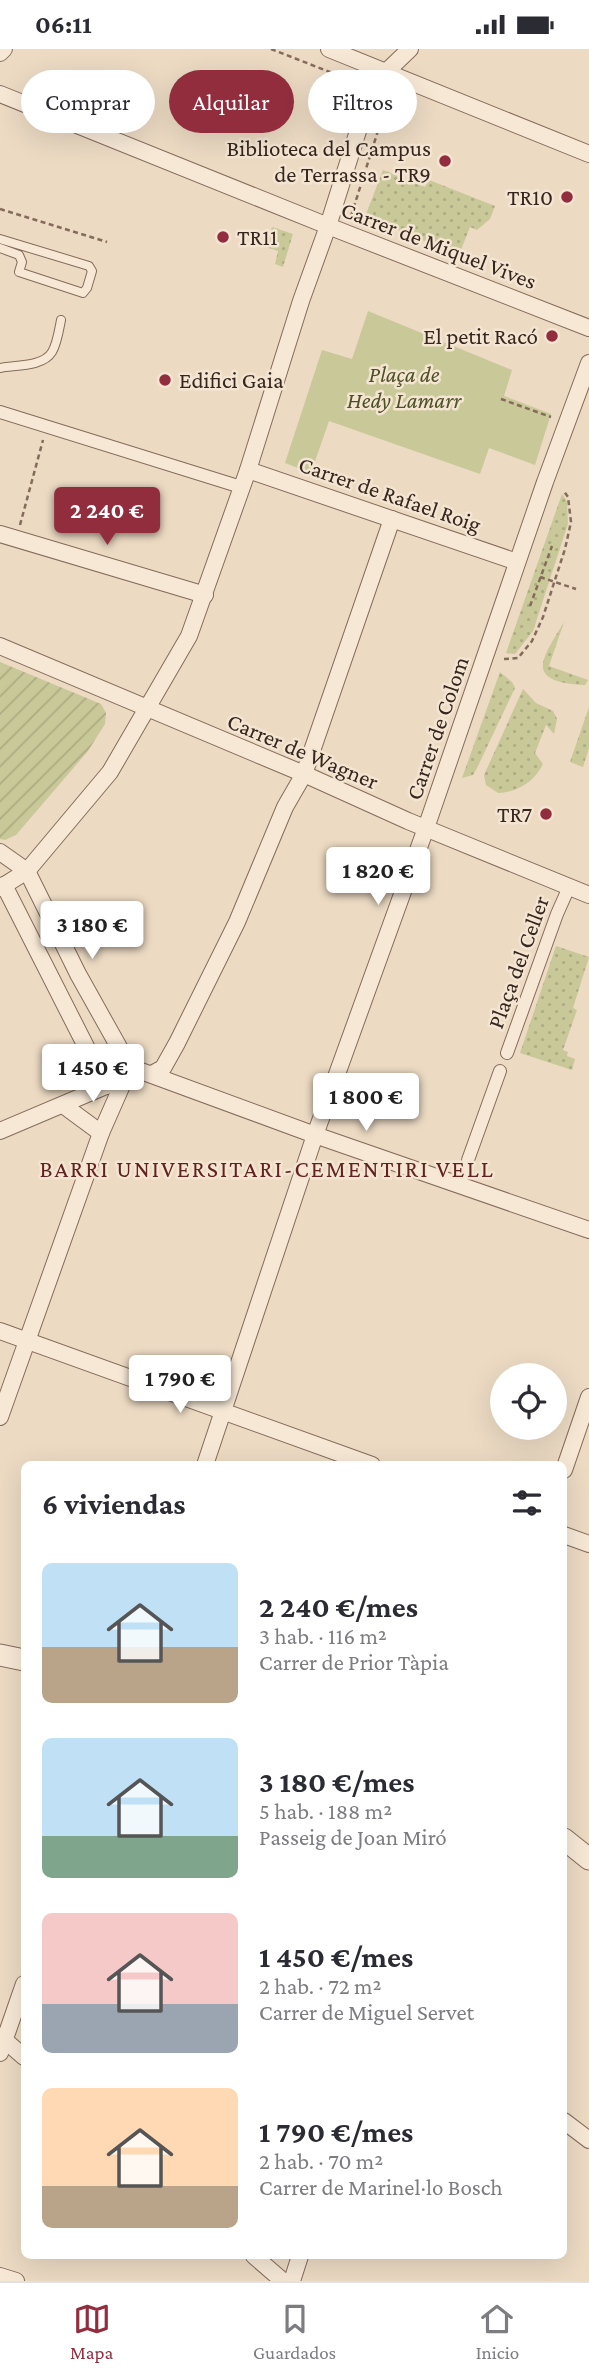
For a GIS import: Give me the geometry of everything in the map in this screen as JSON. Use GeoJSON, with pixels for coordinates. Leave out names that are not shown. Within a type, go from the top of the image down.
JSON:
{"type":"FeatureCollection","features":[{"type":"Feature","properties":{"kind":"street"},"geometry":{"type":"LineString","coordinates":[[0,53],[4,49]]}},
{"type":"Feature","properties":{"kind":"street"},"geometry":{"type":"LineString","coordinates":[[329,49],[381,70]]}},
{"type":"Feature","properties":{"kind":"street"},"geometry":{"type":"LineString","coordinates":[[388,70],[410,49]]}},
{"type":"Feature","properties":{"kind":"street"},"geometry":{"type":"LineString","coordinates":[[417,84],[589,153]]}},
{"type":"Feature","properties":{"kind":"street","name":"Carrer de Miquel Vives"},"geometry":{"type":"LineString","coordinates":[[0,94],[589,328]]}},
{"type":"Feature","properties":{"kind":"street"},"geometry":{"type":"LineString","coordinates":[[106,1086],[2,886],[27,871],[110,772],[189,636],[248,470],[357,133]]}},
{"type":"Feature","properties":{"kind":"street","name":"Carrer de Colom"},"geometry":{"type":"LineString","coordinates":[[206,1461],[315,1135],[589,363]]}},
{"type":"Feature","properties":{"kind":"street"},"geometry":{"type":"LineString","coordinates":[[0,412],[241,487]]}},
{"type":"Feature","properties":{"kind":"street","name":"Carrer de Rafael Roig"},"geometry":{"type":"LineString","coordinates":[[248,470],[517,562]]}},
{"type":"Feature","properties":{"kind":"street"},"geometry":{"type":"LineString","coordinates":[[152,1074],[163,1068],[177,1043],[237,922],[285,807],[304,774],[392,519]]}},
{"type":"Feature","properties":{"kind":"street"},"geometry":{"type":"LineString","coordinates":[[0,534],[205,595]]}},
{"type":"Feature","properties":{"kind":"street","name":"Carrer de Wagner"},"geometry":{"type":"LineString","coordinates":[[0,646],[589,895]]}},
{"type":"Feature","properties":{"kind":"street"},"geometry":{"type":"LineString","coordinates":[[0,852],[27,871],[78,974],[130,1067],[315,1135],[464,1171],[589,1230]]}},
{"type":"Feature","properties":{"kind":"street","name":"Plaça del Celler"},"geometry":{"type":"LineString","coordinates":[[507,1053],[569,887]]}},
{"type":"Feature","properties":{"kind":"street"},"geometry":{"type":"LineString","coordinates":[[0,1131],[106,1086],[130,1067]]}},
{"type":"Feature","properties":{"kind":"street"},"geometry":{"type":"LineString","coordinates":[[0,1417],[100,1133],[130,1067]]}},
{"type":"Feature","properties":{"kind":"street"},"geometry":{"type":"LineString","coordinates":[[464,1171],[500,1072]]}},
{"type":"Feature","properties":{"kind":"street"},"geometry":{"type":"LineString","coordinates":[[63,1105],[100,1133]]}},
{"type":"Feature","properties":{"kind":"street"},"geometry":{"type":"LineString","coordinates":[[0,1331],[361,1461]]}},
{"type":"Feature","properties":{"kind":"street"},"geometry":{"type":"LineString","coordinates":[[567,1461],[589,1397]]}},
{"type":"Feature","properties":{"kind":"street"},"geometry":{"type":"LineString","coordinates":[[567,1536],[589,1544]]}},
{"type":"Feature","properties":{"kind":"street"},"geometry":{"type":"LineString","coordinates":[[0,1655],[21,1659]]}},
{"type":"Feature","properties":{"kind":"street"},"geometry":{"type":"LineString","coordinates":[[567,1841],[589,1859]]}},
{"type":"Feature","properties":{"kind":"street"},"geometry":{"type":"LineString","coordinates":[[21,1992],[2,2043],[21,2055]]}},
{"type":"Feature","properties":{"kind":"street"},"geometry":{"type":"LineString","coordinates":[[567,2123],[589,2140]]}},
{"type":"Feature","properties":{"kind":"street"},"geometry":{"type":"LineString","coordinates":[[257,2259],[283,2281]]}},
{"type":"Feature","properties":{"kind":"street"},"geometry":{"type":"LineString","coordinates":[[292,2281],[299,2259]]}},
{"type":"Feature","properties":{"kind":"street"},"geometry":{"type":"LineString","coordinates":[[0,2276],[16,2281]]}},
{"type":"Feature","properties":{"kind":"lane"},"geometry":{"type":"LineString","coordinates":[[0,239],[89,266],[92,271],[87,288],[83,293],[19,272],[22,262],[19,255],[0,248]]}},
{"type":"Feature","properties":{"kind":"lane"},"geometry":{"type":"LineString","coordinates":[[0,368],[41,361],[48,357],[52,352],[61,320]]}},
{"type":"Feature","properties":{"kind":"path"},"geometry":{"type":"LineString","coordinates":[[271,49],[326,70]]}},
{"type":"Feature","properties":{"kind":"path"},"geometry":{"type":"LineString","coordinates":[[0,209],[107,242]]}},
{"type":"Feature","properties":{"kind":"path"},"geometry":{"type":"LineString","coordinates":[[501,399],[567,423]]}},
{"type":"Feature","properties":{"kind":"path"},"geometry":{"type":"LineString","coordinates":[[20,525],[47,427]]}},
{"type":"Feature","properties":{"kind":"path"},"geometry":{"type":"LineString","coordinates":[[504,659],[518,658],[532,641],[543,617],[571,522],[568,497],[563,490]]}},
{"type":"Feature","properties":{"kind":"path"},"geometry":{"type":"LineString","coordinates":[[530,606],[552,546]]}},
{"type":"Feature","properties":{"kind":"path"},"geometry":{"type":"LineString","coordinates":[[540,577],[576,589]]}},
{"type":"Feature","properties":{"kind":"green space"},"geometry":{"type":"Polygon","coordinates":[[[383,170],[425,187],[429,180],[495,206],[490,219],[477,230],[470,227],[459,255],[365,217],[383,170]]]}},
{"type":"Feature","properties":{"kind":"green space"},"geometry":{"type":"Polygon","coordinates":[[[272,227],[293,234],[283,267],[275,264],[278,251],[266,247],[272,227]]]}},
{"type":"Feature","properties":{"kind":"green space","name":"Plaça de Hedy Lamarr"},"geometry":{"type":"Polygon","coordinates":[[[368,311],[512,370],[504,396],[551,414],[535,465],[489,448],[480,474],[329,421],[311,473],[285,463],[322,350],[352,359],[368,311]]]}},
{"type":"Feature","properties":{"kind":"green space"},"geometry":{"type":"Polygon","coordinates":[[[562,494],[567,501],[568,524],[533,631],[515,654],[506,653],[562,494]]]}},
{"type":"Feature","properties":{"kind":"green space"},"geometry":{"type":"Polygon","coordinates":[[[564,622],[549,666],[588,680],[585,685],[565,683],[545,674],[545,657],[564,622]]]}},
{"type":"Feature","properties":{"kind":"green space"},"geometry":{"type":"Polygon","coordinates":[[[0,662],[101,704],[106,713],[105,724],[88,751],[16,835],[5,840],[0,839],[0,662]]]}},
{"type":"Feature","properties":{"kind":"green space"},"geometry":{"type":"Polygon","coordinates":[[[500,672],[515,688],[473,775],[462,778],[500,672]]]}},
{"type":"Feature","properties":{"kind":"green space"},"geometry":{"type":"Polygon","coordinates":[[[523,689],[536,703],[553,711],[557,719],[554,734],[546,725],[535,753],[543,764],[535,776],[519,788],[498,793],[486,785],[484,775],[523,689]]]}},
{"type":"Feature","properties":{"kind":"green space"},"geometry":{"type":"Polygon","coordinates":[[[589,707],[589,748],[583,767],[570,762],[589,707]]]}},
{"type":"Feature","properties":{"kind":"green space"},"geometry":{"type":"Polygon","coordinates":[[[556,946],[589,957],[573,1008],[577,1010],[563,1050],[568,1052],[567,1056],[575,1059],[572,1070],[520,1053],[556,946]]]}},
{"type":"Feature","properties":{"kind":"place","name":"Biblioteca del Campus de Terrassa - TR9"},"geometry":{"type":"Point","coordinates":[445,161]}},
{"type":"Feature","properties":{"kind":"place","name":"TR10"},"geometry":{"type":"Point","coordinates":[567,197]}},
{"type":"Feature","properties":{"kind":"place","name":"TR11"},"geometry":{"type":"Point","coordinates":[223,237]}},
{"type":"Feature","properties":{"kind":"place","name":"El petit Racó"},"geometry":{"type":"Point","coordinates":[552,336]}},
{"type":"Feature","properties":{"kind":"place","name":"Edifici Gaia"},"geometry":{"type":"Point","coordinates":[165,380]}},
{"type":"Feature","properties":{"kind":"place","name":"TR7"},"geometry":{"type":"Point","coordinates":[546,814]}},
{"type":"Feature","properties":{"kind":"district","name":"BARRI UNIVERSITARI-CEMENTIRI VELL"},"geometry":{"type":"Point","coordinates":[267,1169]}}]}
